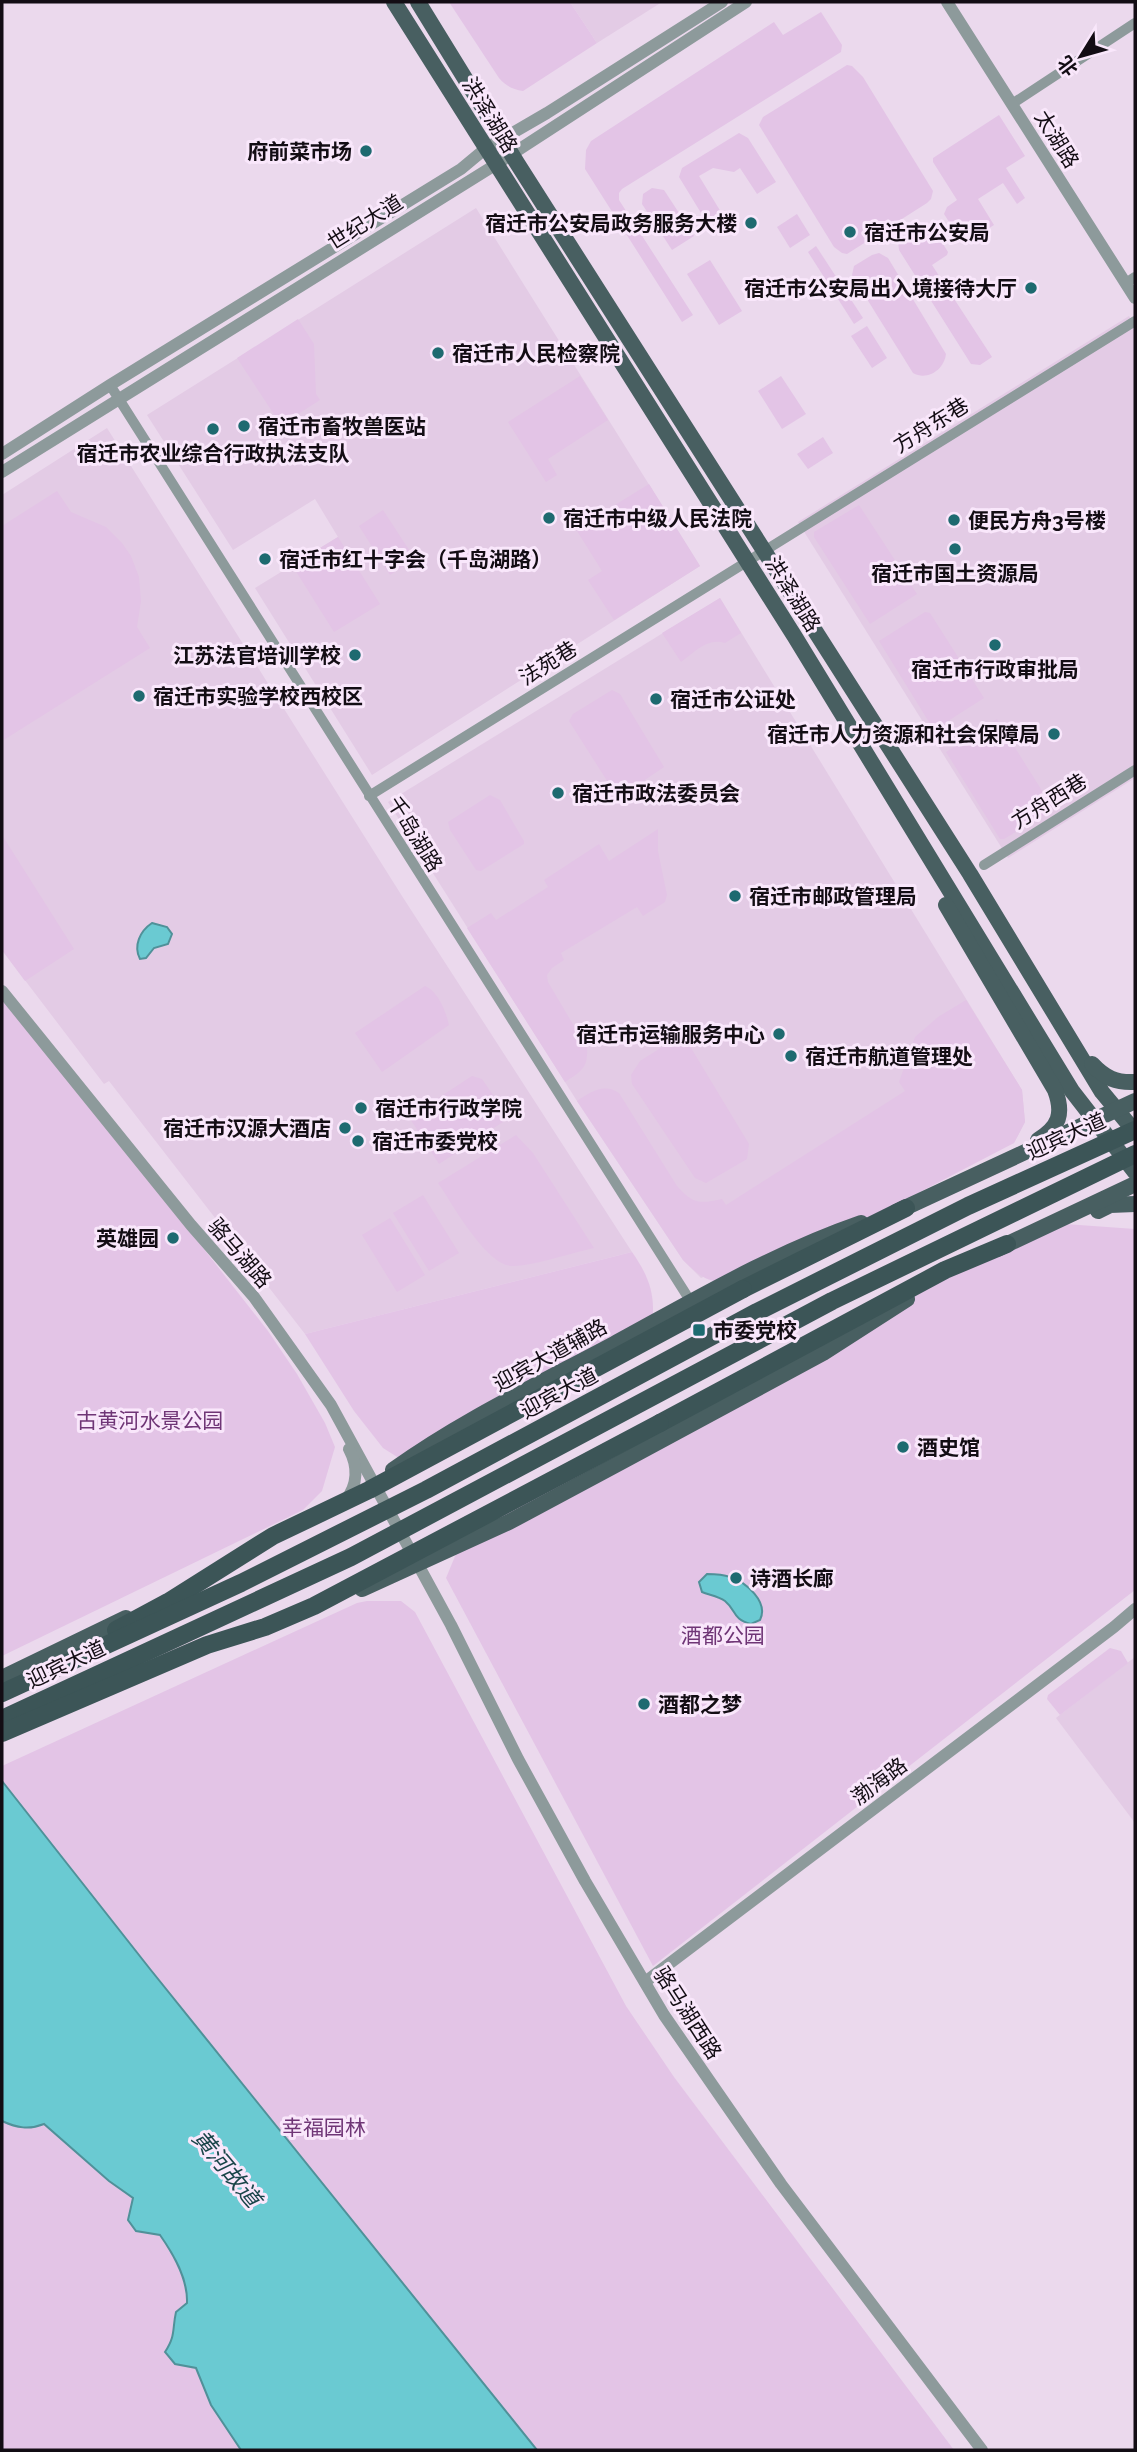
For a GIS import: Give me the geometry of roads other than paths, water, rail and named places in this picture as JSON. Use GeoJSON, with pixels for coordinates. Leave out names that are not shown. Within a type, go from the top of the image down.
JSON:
{"type":"FeatureCollection","features":[{"type":"Feature","properties":{"kind":"highway","name":"迎宾大道"},"geometry":{"type":"LineString","coordinates":[[2,1692],[241,1583],[462,1472],[757,1312],[968,1206],[1135,1131]]}},
{"type":"Feature","properties":{"kind":"highway","name":"迎宾大道"},"geometry":{"type":"LineString","coordinates":[[2,1719],[351,1556],[832,1301],[1132,1162]]}},
{"type":"Feature","properties":{"kind":"highway"},"geometry":{"type":"LineString","coordinates":[[2,1692],[168,1602],[273,1536],[369,1490],[743,1289],[906,1208]]}},
{"type":"Feature","properties":{"kind":"highway"},"geometry":{"type":"LineString","coordinates":[[5,1737],[196,1650],[265,1627],[314,1606],[946,1270],[1007,1244]]}},
{"type":"Feature","properties":{"kind":"main road","name":"洪泽湖路"},"geometry":{"type":"LineString","coordinates":[[394,2],[748,562],[1072,1091],[1093,1121],[1132,1162]]}},
{"type":"Feature","properties":{"kind":"main road","name":"洪泽湖路"},"geometry":{"type":"LineString","coordinates":[[418,2],[516,151],[636,349],[970,874],[1102,1092],[1135,1131]]}},
{"type":"Feature","properties":{"kind":"main road"},"geometry":{"type":"LineString","coordinates":[[879,775],[944,901],[1060,1102],[1058,1120],[1051,1132],[964,1174],[937,1194]]}},
{"type":"Feature","properties":{"kind":"main road"},"geometry":{"type":"LineString","coordinates":[[1030,973],[1094,1066],[1106,1077],[1120,1083],[1135,1082]]}},
{"type":"Feature","properties":{"kind":"main road","name":"迎宾大道辅路"},"geometry":{"type":"LineString","coordinates":[[2,1678],[326,1518],[418,1452],[781,1254],[906,1208],[1135,1101]]}},
{"type":"Feature","properties":{"kind":"main road"},"geometry":{"type":"LineString","coordinates":[[5,1737],[181,1664],[267,1632],[509,1522],[823,1353],[921,1289],[1007,1244],[1135,1184]]}},
{"type":"Feature","properties":{"kind":"main road"},"geometry":{"type":"LineString","coordinates":[[1007,1244],[1061,1227],[1110,1205],[1135,1204]]}},
{"type":"Feature","properties":{"kind":"street","name":"世纪大道"},"geometry":{"type":"LineString","coordinates":[[2,454],[461,169],[485,149],[722,2]]}},
{"type":"Feature","properties":{"kind":"street","name":"世纪大道"},"geometry":{"type":"LineString","coordinates":[[2,472],[495,165],[747,2]]}},
{"type":"Feature","properties":{"kind":"street","name":"太湖路"},"geometry":{"type":"LineString","coordinates":[[947,2],[1131,280],[1135,298]]}},
{"type":"Feature","properties":{"kind":"street"},"geometry":{"type":"LineString","coordinates":[[1012,104],[1135,23]]}},
{"type":"Feature","properties":{"kind":"street","name":"方舟东巷"},"geometry":{"type":"LineString","coordinates":[[748,562],[1135,321]]}},
{"type":"Feature","properties":{"kind":"street","name":"千岛湖路"},"geometry":{"type":"LineString","coordinates":[[110,385],[691,1302]]}},
{"type":"Feature","properties":{"kind":"street","name":"法苑巷"},"geometry":{"type":"LineString","coordinates":[[369,796],[748,562]]}},
{"type":"Feature","properties":{"kind":"street","name":"方舟西巷"},"geometry":{"type":"LineString","coordinates":[[984,865],[1135,770]]}},
{"type":"Feature","properties":{"kind":"street","name":"骆马湖路"},"geometry":{"type":"LineString","coordinates":[[2,991],[191,1225],[254,1297],[293,1349],[331,1405],[417,1563]]}},
{"type":"Feature","properties":{"kind":"street"},"geometry":{"type":"LineString","coordinates":[[254,1297],[325,1402],[352,1454],[357,1476],[352,1491],[339,1508]]}},
{"type":"Feature","properties":{"kind":"street","name":"骆马湖西路"},"geometry":{"type":"LineString","coordinates":[[417,1563],[584,1881],[664,2015],[781,2184],[982,2450]]}},
{"type":"Feature","properties":{"kind":"street","name":"渤海路"},"geometry":{"type":"LineString","coordinates":[[645,1982],[1135,1609]]}},
{"type":"Feature","properties":{"kind":"water"},"geometry":{"type":"Polygon","coordinates":[[[152,923],[167,927],[172,934],[168,944],[154,948],[146,958],[140,959],[137,949],[139,939],[152,923]]]}},
{"type":"Feature","properties":{"kind":"water"},"geometry":{"type":"Polygon","coordinates":[[[707,1574],[730,1577],[749,1588],[759,1600],[762,1613],[760,1620],[751,1624],[745,1622],[725,1601],[702,1592],[699,1582],[707,1574]]]}},
{"type":"Feature","properties":{"kind":"water","name":"黄河故道"},"geometry":{"type":"Polygon","coordinates":[[[2,1781],[537,2450],[241,2450],[211,2405],[196,2368],[175,2364],[165,2352],[172,2337],[176,2312],[187,2303],[187,2294],[179,2268],[160,2235],[136,2231],[128,2220],[133,2198],[109,2181],[44,2124],[23,2127],[2,2121],[2,1781]]]}},
{"type":"Feature","properties":{"kind":"place","name":"府前菜市场"},"geometry":{"type":"Point","coordinates":[366,151]}},
{"type":"Feature","properties":{"kind":"place","name":"宿迁市公安局政务服务大楼"},"geometry":{"type":"Point","coordinates":[751,223]}},
{"type":"Feature","properties":{"kind":"place","name":"宿迁市公安局"},"geometry":{"type":"Point","coordinates":[850,232]}},
{"type":"Feature","properties":{"kind":"place","name":"宿迁市公安局出入境接待大厅"},"geometry":{"type":"Point","coordinates":[1031,288]}},
{"type":"Feature","properties":{"kind":"place","name":"宿迁市人民检察院"},"geometry":{"type":"Point","coordinates":[438,353]}},
{"type":"Feature","properties":{"kind":"place","name":"宿迁市畜牧兽医站"},"geometry":{"type":"Point","coordinates":[244,426]}},
{"type":"Feature","properties":{"kind":"place","name":"宿迁市农业综合行政执法支队"},"geometry":{"type":"Point","coordinates":[213,429]}},
{"type":"Feature","properties":{"kind":"place","name":"宿迁市中级人民法院"},"geometry":{"type":"Point","coordinates":[549,518]}},
{"type":"Feature","properties":{"kind":"place","name":"便民方舟3号楼"},"geometry":{"type":"Point","coordinates":[954,520]}},
{"type":"Feature","properties":{"kind":"place","name":"宿迁市国土资源局"},"geometry":{"type":"Point","coordinates":[955,549]}},
{"type":"Feature","properties":{"kind":"place","name":"宿迁市红十字会（千岛湖路）"},"geometry":{"type":"Point","coordinates":[265,559]}},
{"type":"Feature","properties":{"kind":"place","name":"宿迁市行政审批局"},"geometry":{"type":"Point","coordinates":[995,645]}},
{"type":"Feature","properties":{"kind":"place","name":"江苏法官培训学校"},"geometry":{"type":"Point","coordinates":[355,655]}},
{"type":"Feature","properties":{"kind":"place","name":"宿迁市实验学校西校区"},"geometry":{"type":"Point","coordinates":[139,696]}},
{"type":"Feature","properties":{"kind":"place","name":"宿迁市公证处"},"geometry":{"type":"Point","coordinates":[656,699]}},
{"type":"Feature","properties":{"kind":"place","name":"宿迁市人力资源和社会保障局"},"geometry":{"type":"Point","coordinates":[1054,734]}},
{"type":"Feature","properties":{"kind":"place","name":"宿迁市政法委员会"},"geometry":{"type":"Point","coordinates":[558,793]}},
{"type":"Feature","properties":{"kind":"place","name":"宿迁市邮政管理局"},"geometry":{"type":"Point","coordinates":[735,896]}},
{"type":"Feature","properties":{"kind":"place","name":"宿迁市运输服务中心"},"geometry":{"type":"Point","coordinates":[779,1034]}},
{"type":"Feature","properties":{"kind":"place","name":"宿迁市航道管理处"},"geometry":{"type":"Point","coordinates":[791,1056]}},
{"type":"Feature","properties":{"kind":"place","name":"宿迁市行政学院"},"geometry":{"type":"Point","coordinates":[361,1108]}},
{"type":"Feature","properties":{"kind":"place","name":"宿迁市汉源大酒店"},"geometry":{"type":"Point","coordinates":[345,1128]}},
{"type":"Feature","properties":{"kind":"place","name":"宿迁市委党校"},"geometry":{"type":"Point","coordinates":[358,1141]}},
{"type":"Feature","properties":{"kind":"place","name":"英雄园"},"geometry":{"type":"Point","coordinates":[173,1238]}},
{"type":"Feature","properties":{"kind":"place","name":"市委党校"},"geometry":{"type":"Point","coordinates":[699,1330]}},
{"type":"Feature","properties":{"kind":"place","name":"酒史馆"},"geometry":{"type":"Point","coordinates":[903,1447]}},
{"type":"Feature","properties":{"kind":"place","name":"诗酒长廊"},"geometry":{"type":"Point","coordinates":[736,1578]}},
{"type":"Feature","properties":{"kind":"place","name":"酒都之梦"},"geometry":{"type":"Point","coordinates":[644,1704]}},
{"type":"Feature","properties":{"kind":"park label","name":"古黄河水景公园"},"geometry":{"type":"Point","coordinates":[150,1420]}},
{"type":"Feature","properties":{"kind":"park label","name":"酒都公园"},"geometry":{"type":"Point","coordinates":[723,1635]}},
{"type":"Feature","properties":{"kind":"park label","name":"幸福园林"},"geometry":{"type":"Point","coordinates":[324,2127]}}]}
